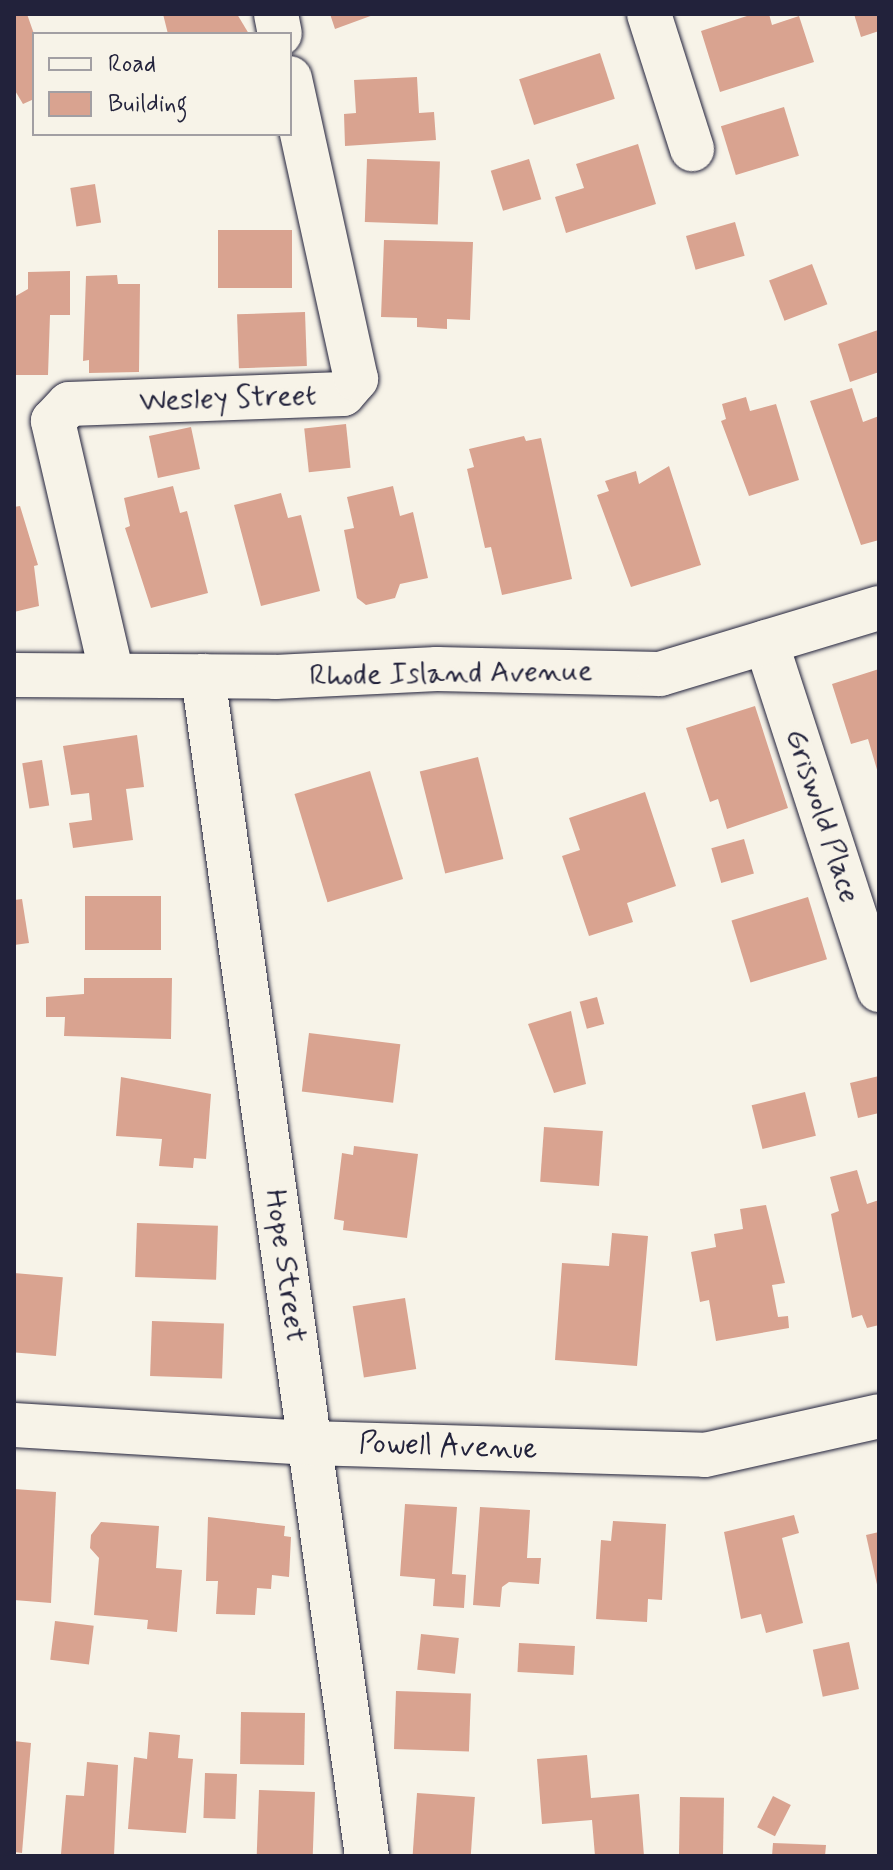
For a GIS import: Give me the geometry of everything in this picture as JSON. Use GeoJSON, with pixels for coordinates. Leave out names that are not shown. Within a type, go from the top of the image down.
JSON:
{"type":"FeatureCollection","features":[{"type":"Feature","properties":{"kind":"street"},"geometry":{"type":"LineString","coordinates":[[649,14],[692,149]]}},
{"type":"Feature","properties":{"kind":"street","name":"Wesley Street"},"geometry":{"type":"LineString","coordinates":[[112,675],[53,421],[69,404],[343,394],[356,379],[292,87]]}},
{"type":"Feature","properties":{"kind":"street","name":"Rhode Island Avenue"},"geometry":{"type":"LineString","coordinates":[[14,675],[203,676],[437,669],[660,674],[879,608]]}},
{"type":"Feature","properties":{"kind":"street","name":"Griswold Place"},"geometry":{"type":"LineString","coordinates":[[766,642],[879,990]]}},
{"type":"Feature","properties":{"kind":"street","name":"Hope Street"},"geometry":{"type":"LineString","coordinates":[[203,676],[367,1856]]}},
{"type":"Feature","properties":{"kind":"street","name":"Powell Avenue"},"geometry":{"type":"LineString","coordinates":[[14,1425],[310,1443],[705,1455],[879,1416]]}},
{"type":"Feature","properties":{"kind":"building"},"geometry":{"type":"Polygon","coordinates":[[[14,14],[27,14],[33,32],[32,100],[23,104],[14,89],[14,14]]]}},
{"type":"Feature","properties":{"kind":"building"},"geometry":{"type":"Polygon","coordinates":[[[163,14],[237,14],[248,32],[168,32],[163,14]]]}},
{"type":"Feature","properties":{"kind":"building"},"geometry":{"type":"Polygon","coordinates":[[[330,14],[376,14],[335,29],[330,14]]]}},
{"type":"Feature","properties":{"kind":"building"},"geometry":{"type":"Polygon","coordinates":[[[753,14],[769,14],[772,25],[799,16],[814,62],[720,92],[701,31],[753,14]]]}},
{"type":"Feature","properties":{"kind":"building"},"geometry":{"type":"Polygon","coordinates":[[[854,14],[879,14],[879,31],[861,37],[854,14]]]}},
{"type":"Feature","properties":{"kind":"building"},"geometry":{"type":"Polygon","coordinates":[[[600,53],[615,99],[534,125],[519,79],[600,53]]]}},
{"type":"Feature","properties":{"kind":"building"},"geometry":{"type":"Polygon","coordinates":[[[417,77],[419,113],[434,112],[436,140],[345,146],[344,114],[356,113],[354,80],[417,77]]]}},
{"type":"Feature","properties":{"kind":"building"},"geometry":{"type":"Polygon","coordinates":[[[784,107],[799,156],[736,175],[721,126],[784,107]]]}},
{"type":"Feature","properties":{"kind":"building"},"geometry":{"type":"Polygon","coordinates":[[[638,144],[656,204],[566,233],[555,197],[584,188],[576,164],[638,144]]]}},
{"type":"Feature","properties":{"kind":"building"},"geometry":{"type":"Polygon","coordinates":[[[367,159],[440,162],[438,225],[365,222],[367,159]]]}},
{"type":"Feature","properties":{"kind":"building"},"geometry":{"type":"Polygon","coordinates":[[[529,159],[541,199],[503,211],[491,171],[529,159]]]}},
{"type":"Feature","properties":{"kind":"building"},"geometry":{"type":"Polygon","coordinates":[[[95,184],[101,223],[76,226],[70,188],[95,184]]]}},
{"type":"Feature","properties":{"kind":"building"},"geometry":{"type":"Polygon","coordinates":[[[735,222],[745,256],[696,270],[686,236],[735,222]]]}},
{"type":"Feature","properties":{"kind":"building"},"geometry":{"type":"Polygon","coordinates":[[[218,230],[292,230],[292,288],[218,288],[218,230]]]}},
{"type":"Feature","properties":{"kind":"building"},"geometry":{"type":"Polygon","coordinates":[[[384,240],[473,242],[470,320],[447,319],[447,329],[417,327],[417,318],[381,317],[384,240]]]}},
{"type":"Feature","properties":{"kind":"building"},"geometry":{"type":"Polygon","coordinates":[[[812,264],[827,304],[784,321],[769,280],[812,264]]]}},
{"type":"Feature","properties":{"kind":"building"},"geometry":{"type":"Polygon","coordinates":[[[70,271],[70,315],[50,315],[48,375],[14,375],[14,297],[28,289],[28,272],[70,271]]]}},
{"type":"Feature","properties":{"kind":"building"},"geometry":{"type":"Polygon","coordinates":[[[117,275],[118,284],[140,284],[139,372],[89,373],[89,360],[83,361],[86,276],[117,275]]]}},
{"type":"Feature","properties":{"kind":"building"},"geometry":{"type":"Polygon","coordinates":[[[305,312],[307,366],[239,368],[237,314],[305,312]]]}},
{"type":"Feature","properties":{"kind":"building"},"geometry":{"type":"Polygon","coordinates":[[[878,330],[879,372],[850,382],[838,344],[878,330]]]}},
{"type":"Feature","properties":{"kind":"building"},"geometry":{"type":"Polygon","coordinates":[[[852,388],[863,422],[879,416],[879,540],[861,545],[810,401],[852,388]]]}},
{"type":"Feature","properties":{"kind":"building"},"geometry":{"type":"Polygon","coordinates":[[[746,397],[750,411],[776,404],[799,480],[749,496],[721,421],[726,419],[722,404],[746,397]]]}},
{"type":"Feature","properties":{"kind":"building"},"geometry":{"type":"Polygon","coordinates":[[[346,424],[351,468],[309,472],[304,428],[346,424]]]}},
{"type":"Feature","properties":{"kind":"building"},"geometry":{"type":"Polygon","coordinates":[[[191,427],[200,469],[158,478],[149,436],[191,427]]]}},
{"type":"Feature","properties":{"kind":"building"},"geometry":{"type":"Polygon","coordinates":[[[524,436],[526,441],[541,438],[572,579],[502,595],[491,547],[485,548],[467,469],[474,467],[469,449],[524,436]]]}},
{"type":"Feature","properties":{"kind":"building"},"geometry":{"type":"Polygon","coordinates":[[[669,466],[701,565],[631,587],[597,495],[609,491],[605,481],[636,471],[639,484],[669,466]]]}},
{"type":"Feature","properties":{"kind":"building"},"geometry":{"type":"Polygon","coordinates":[[[173,486],[180,513],[187,511],[208,593],[151,608],[125,528],[130,526],[124,498],[173,486]]]}},
{"type":"Feature","properties":{"kind":"building"},"geometry":{"type":"Polygon","coordinates":[[[393,486],[400,516],[413,512],[428,578],[400,584],[395,598],[366,605],[357,598],[344,530],[354,528],[347,497],[393,486]]]}},
{"type":"Feature","properties":{"kind":"building"},"geometry":{"type":"Polygon","coordinates":[[[281,493],[288,518],[301,515],[320,591],[261,606],[234,505],[281,493]]]}},
{"type":"Feature","properties":{"kind":"building"},"geometry":{"type":"Polygon","coordinates":[[[20,506],[38,565],[34,566],[39,606],[14,612],[14,507],[20,506]]]}},
{"type":"Feature","properties":{"kind":"building"},"geometry":{"type":"Polygon","coordinates":[[[879,669],[878,773],[868,739],[851,744],[832,684],[879,669]]]}},
{"type":"Feature","properties":{"kind":"building"},"geometry":{"type":"Polygon","coordinates":[[[755,706],[788,808],[727,829],[718,799],[710,802],[686,728],[755,706]]]}},
{"type":"Feature","properties":{"kind":"building"},"geometry":{"type":"Polygon","coordinates":[[[137,735],[144,787],[126,789],[133,840],[73,848],[69,823],[92,820],[89,793],[71,795],[63,746],[137,735]]]}},
{"type":"Feature","properties":{"kind":"building"},"geometry":{"type":"Polygon","coordinates":[[[478,757],[503,859],[445,873],[420,772],[478,757]]]}},
{"type":"Feature","properties":{"kind":"building"},"geometry":{"type":"Polygon","coordinates":[[[42,760],[49,805],[29,809],[22,763],[42,760]]]}},
{"type":"Feature","properties":{"kind":"building"},"geometry":{"type":"Polygon","coordinates":[[[370,771],[403,879],[327,902],[294,794],[370,771]]]}},
{"type":"Feature","properties":{"kind":"building"},"geometry":{"type":"Polygon","coordinates":[[[645,792],[676,886],[627,903],[633,922],[589,936],[562,856],[580,850],[569,818],[645,792]]]}},
{"type":"Feature","properties":{"kind":"building"},"geometry":{"type":"Polygon","coordinates":[[[744,839],[754,874],[721,883],[711,848],[744,839]]]}},
{"type":"Feature","properties":{"kind":"building"},"geometry":{"type":"Polygon","coordinates":[[[85,896],[161,896],[161,950],[85,950],[85,896]]]}},
{"type":"Feature","properties":{"kind":"building"},"geometry":{"type":"Polygon","coordinates":[[[808,897],[827,959],[750,983],[731,920],[808,897]]]}},
{"type":"Feature","properties":{"kind":"building"},"geometry":{"type":"Polygon","coordinates":[[[22,899],[29,943],[14,945],[14,900],[22,899]]]}},
{"type":"Feature","properties":{"kind":"building"},"geometry":{"type":"Polygon","coordinates":[[[84,978],[172,978],[171,1039],[64,1036],[65,1017],[46,1017],[46,997],[84,994],[84,978]]]}},
{"type":"Feature","properties":{"kind":"building"},"geometry":{"type":"Polygon","coordinates":[[[597,997],[604,1024],[587,1029],[580,1002],[597,997]]]}},
{"type":"Feature","properties":{"kind":"building"},"geometry":{"type":"Polygon","coordinates":[[[571,1011],[586,1084],[554,1093],[528,1024],[571,1011]]]}},
{"type":"Feature","properties":{"kind":"building"},"geometry":{"type":"Polygon","coordinates":[[[309,1033],[400,1044],[393,1103],[302,1092],[309,1033]]]}},
{"type":"Feature","properties":{"kind":"building"},"geometry":{"type":"Polygon","coordinates":[[[879,1076],[879,1113],[858,1118],[850,1083],[879,1076]]]}},
{"type":"Feature","properties":{"kind":"building"},"geometry":{"type":"Polygon","coordinates":[[[121,1077],[211,1094],[206,1159],[194,1158],[193,1168],[159,1166],[162,1139],[116,1136],[121,1077]]]}},
{"type":"Feature","properties":{"kind":"building"},"geometry":{"type":"Polygon","coordinates":[[[805,1092],[816,1136],[763,1149],[752,1105],[805,1092]]]}},
{"type":"Feature","properties":{"kind":"building"},"geometry":{"type":"Polygon","coordinates":[[[544,1127],[603,1131],[599,1186],[540,1182],[544,1127]]]}},
{"type":"Feature","properties":{"kind":"building"},"geometry":{"type":"Polygon","coordinates":[[[354,1146],[418,1154],[407,1238],[343,1230],[344,1221],[334,1219],[342,1153],[353,1155],[354,1146]]]}},
{"type":"Feature","properties":{"kind":"building"},"geometry":{"type":"Polygon","coordinates":[[[857,1170],[867,1204],[879,1200],[879,1325],[867,1328],[862,1315],[852,1318],[831,1214],[839,1211],[830,1177],[857,1170]]]}},
{"type":"Feature","properties":{"kind":"building"},"geometry":{"type":"Polygon","coordinates":[[[766,1205],[785,1283],[772,1285],[778,1317],[788,1316],[789,1328],[716,1341],[709,1300],[700,1302],[691,1252],[716,1247],[714,1234],[743,1229],[740,1209],[766,1205]]]}},
{"type":"Feature","properties":{"kind":"building"},"geometry":{"type":"Polygon","coordinates":[[[137,1223],[218,1226],[216,1280],[135,1277],[137,1223]]]}},
{"type":"Feature","properties":{"kind":"building"},"geometry":{"type":"Polygon","coordinates":[[[612,1233],[648,1236],[637,1366],[555,1360],[562,1263],[609,1266],[612,1233]]]}},
{"type":"Feature","properties":{"kind":"building"},"geometry":{"type":"Polygon","coordinates":[[[14,1273],[63,1277],[56,1356],[14,1352],[14,1273]]]}},
{"type":"Feature","properties":{"kind":"building"},"geometry":{"type":"Polygon","coordinates":[[[405,1298],[416,1369],[364,1377],[353,1306],[405,1298]]]}},
{"type":"Feature","properties":{"kind":"building"},"geometry":{"type":"Polygon","coordinates":[[[152,1321],[224,1324],[222,1378],[150,1376],[152,1321]]]}},
{"type":"Feature","properties":{"kind":"building"},"geometry":{"type":"Polygon","coordinates":[[[14,1489],[56,1492],[51,1603],[14,1600],[14,1489]]]}},
{"type":"Feature","properties":{"kind":"building"},"geometry":{"type":"Polygon","coordinates":[[[405,1504],[457,1507],[452,1574],[466,1575],[464,1608],[433,1606],[435,1579],[400,1576],[405,1504]]]}},
{"type":"Feature","properties":{"kind":"building"},"geometry":{"type":"Polygon","coordinates":[[[480,1507],[530,1510],[527,1558],[541,1558],[539,1584],[509,1582],[502,1587],[500,1607],[473,1605],[480,1507]]]}},
{"type":"Feature","properties":{"kind":"building"},"geometry":{"type":"Polygon","coordinates":[[[794,1515],[799,1533],[782,1538],[803,1623],[766,1633],[761,1614],[741,1619],[724,1532],[794,1515]]]}},
{"type":"Feature","properties":{"kind":"building"},"geometry":{"type":"Polygon","coordinates":[[[208,1517],[285,1526],[284,1536],[291,1537],[289,1577],[272,1575],[271,1589],[257,1588],[255,1615],[216,1614],[218,1581],[206,1581],[208,1517]]]}},
{"type":"Feature","properties":{"kind":"building"},"geometry":{"type":"Polygon","coordinates":[[[613,1521],[666,1524],[662,1600],[648,1599],[647,1622],[596,1619],[601,1540],[611,1541],[613,1521]]]}},
{"type":"Feature","properties":{"kind":"building"},"geometry":{"type":"Polygon","coordinates":[[[101,1522],[159,1526],[156,1568],[182,1570],[177,1632],[147,1629],[148,1620],[94,1615],[99,1558],[90,1548],[91,1535],[101,1522]]]}},
{"type":"Feature","properties":{"kind":"building"},"geometry":{"type":"Polygon","coordinates":[[[879,1532],[879,1589],[878,1589],[866,1535],[879,1532]]]}},
{"type":"Feature","properties":{"kind":"building"},"geometry":{"type":"Polygon","coordinates":[[[55,1621],[94,1626],[89,1664],[50,1660],[55,1621]]]}},
{"type":"Feature","properties":{"kind":"building"},"geometry":{"type":"Polygon","coordinates":[[[421,1634],[459,1638],[455,1674],[417,1670],[421,1634]]]}},
{"type":"Feature","properties":{"kind":"building"},"geometry":{"type":"Polygon","coordinates":[[[849,1642],[859,1689],[823,1697],[813,1650],[849,1642]]]}},
{"type":"Feature","properties":{"kind":"building"},"geometry":{"type":"Polygon","coordinates":[[[519,1643],[575,1646],[573,1675],[517,1672],[519,1643]]]}},
{"type":"Feature","properties":{"kind":"building"},"geometry":{"type":"Polygon","coordinates":[[[396,1691],[471,1694],[469,1752],[394,1749],[396,1691]]]}},
{"type":"Feature","properties":{"kind":"building"},"geometry":{"type":"Polygon","coordinates":[[[241,1712],[305,1713],[304,1765],[240,1764],[241,1712]]]}},
{"type":"Feature","properties":{"kind":"building"},"geometry":{"type":"Polygon","coordinates":[[[149,1732],[180,1735],[178,1758],[193,1759],[186,1833],[128,1829],[134,1757],[147,1759],[149,1732]]]}},
{"type":"Feature","properties":{"kind":"building"},"geometry":{"type":"Polygon","coordinates":[[[14,1741],[31,1743],[22,1853],[14,1852],[14,1741]]]}},
{"type":"Feature","properties":{"kind":"building"},"geometry":{"type":"Polygon","coordinates":[[[587,1755],[591,1798],[639,1794],[644,1856],[595,1856],[592,1820],[542,1824],[537,1759],[587,1755]]]}},
{"type":"Feature","properties":{"kind":"building"},"geometry":{"type":"Polygon","coordinates":[[[87,1762],[118,1765],[114,1856],[61,1854],[66,1795],[84,1796],[87,1762]]]}},
{"type":"Feature","properties":{"kind":"building"},"geometry":{"type":"Polygon","coordinates":[[[205,1773],[237,1774],[235,1819],[203,1818],[205,1773]]]}},
{"type":"Feature","properties":{"kind":"building"},"geometry":{"type":"Polygon","coordinates":[[[259,1790],[315,1792],[313,1856],[257,1856],[259,1790]]]}},
{"type":"Feature","properties":{"kind":"building"},"geometry":{"type":"Polygon","coordinates":[[[417,1793],[475,1797],[471,1856],[413,1856],[417,1793]]]}},
{"type":"Feature","properties":{"kind":"building"},"geometry":{"type":"Polygon","coordinates":[[[773,1796],[791,1805],[775,1836],[757,1827],[773,1796]]]}},
{"type":"Feature","properties":{"kind":"building"},"geometry":{"type":"Polygon","coordinates":[[[680,1797],[724,1798],[723,1856],[679,1856],[680,1797]]]}},
{"type":"Feature","properties":{"kind":"building"},"geometry":{"type":"Polygon","coordinates":[[[773,1843],[826,1845],[825,1856],[772,1856],[773,1843]]]}}]}
